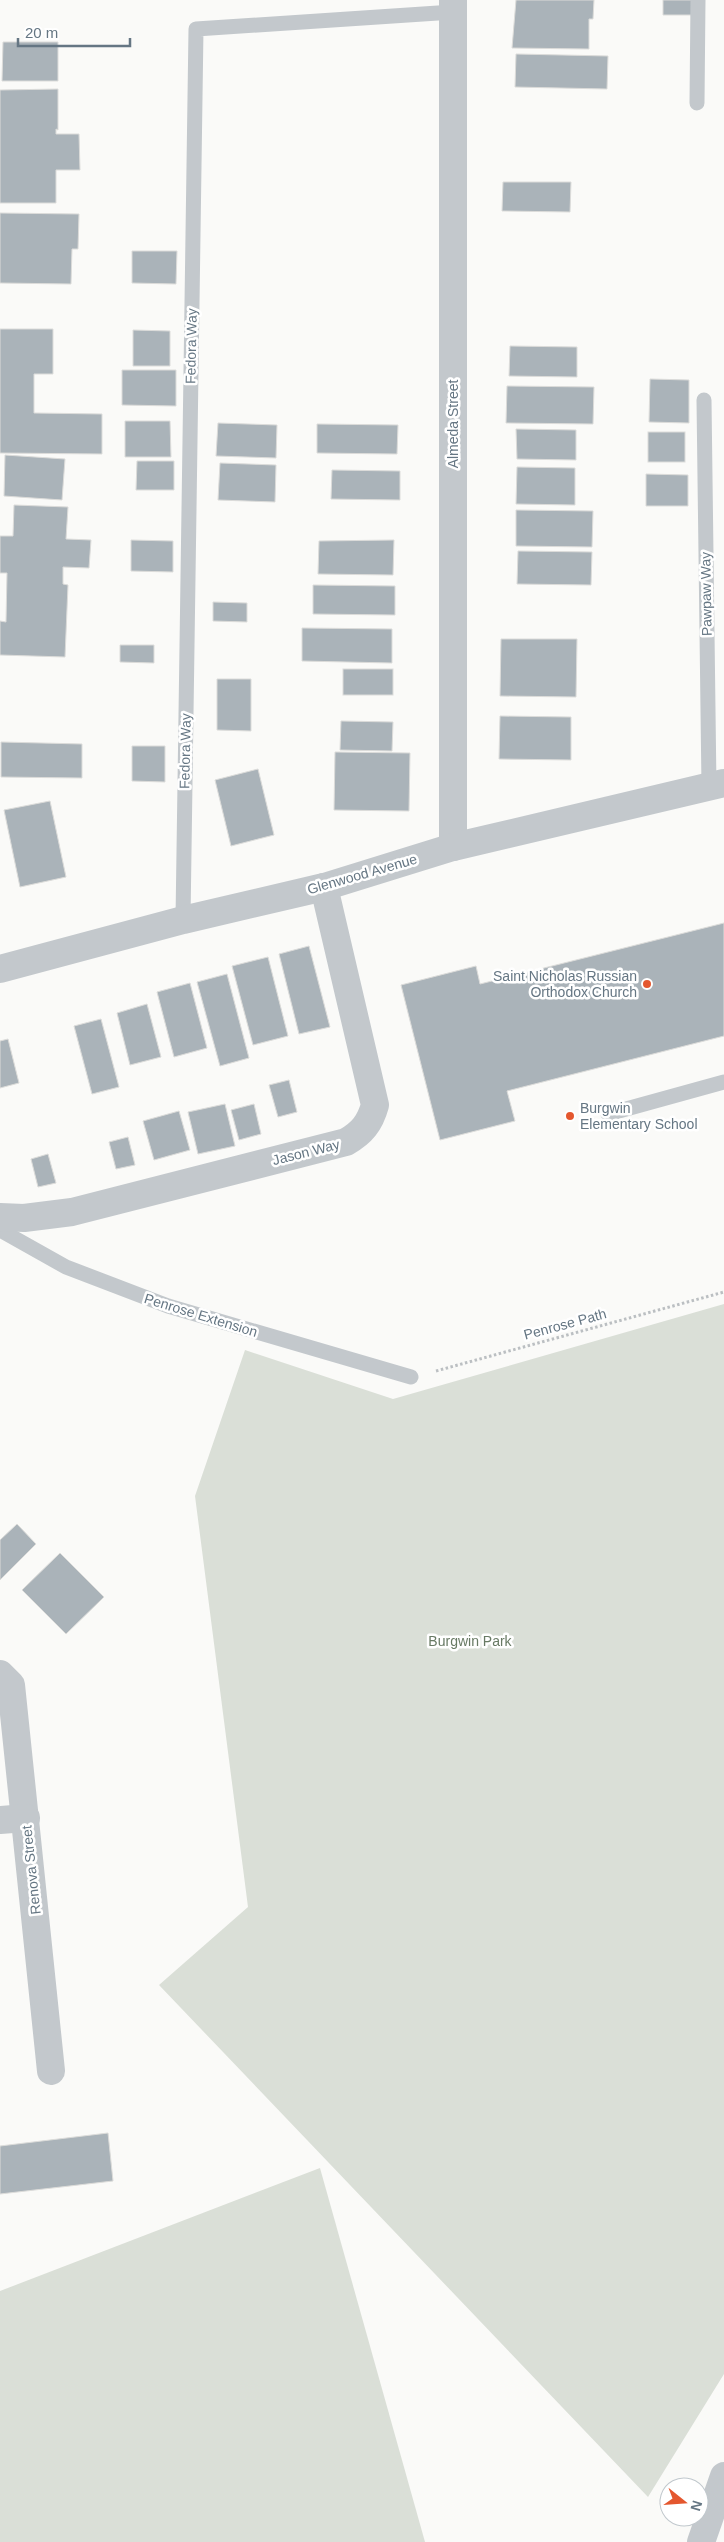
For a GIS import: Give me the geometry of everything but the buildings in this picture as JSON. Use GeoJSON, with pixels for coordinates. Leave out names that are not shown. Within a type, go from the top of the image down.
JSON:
{"type":"FeatureCollection","features":[{"type":"Feature","properties":{"kind":"street","name":"Almeda Street"},"geometry":{"type":"LineString","coordinates":[[453,6],[454,847]]}},
{"type":"Feature","properties":{"kind":"street","name":"Glenwood Avenue"},"geometry":{"type":"LineString","coordinates":[[0,969],[183,920],[324,887],[454,847],[716,785]]}},
{"type":"Feature","properties":{"kind":"street","name":"Jason Way"},"geometry":{"type":"LineString","coordinates":[[0,1217],[24,1218],[72,1212],[346,1142],[358,1135],[366,1126],[375,1105],[324,887]]}},
{"type":"Feature","properties":{"kind":"street","name":"Renova Street"},"geometry":{"type":"LineString","coordinates":[[0,1674],[11,1685],[13,1819],[51,2071]]}},
{"type":"Feature","properties":{"kind":"street"},"geometry":{"type":"LineString","coordinates":[[701,2542],[724,2476]]}},
{"type":"Feature","properties":{"kind":"lane"},"geometry":{"type":"LineString","coordinates":[[697,103],[698,0]]}},
{"type":"Feature","properties":{"kind":"lane","name":"Fedora Way"},"geometry":{"type":"LineString","coordinates":[[183,920],[196,29],[453,6]]}},
{"type":"Feature","properties":{"kind":"lane","name":"Pawpaw Way"},"geometry":{"type":"LineString","coordinates":[[704,400],[716,785]]}},
{"type":"Feature","properties":{"kind":"lane"},"geometry":{"type":"LineString","coordinates":[[608,1114],[724,1082]]}},
{"type":"Feature","properties":{"kind":"lane","name":"Penrose Extension"},"geometry":{"type":"LineString","coordinates":[[0,1230],[66,1267],[168,1306],[411,1378]]}},
{"type":"Feature","properties":{"kind":"path","name":"Penrose Path"},"geometry":{"type":"LineString","coordinates":[[411,1378],[724,1292]]}},
{"type":"Feature","properties":{"kind":"green space","name":"Burgwin Park"},"geometry":{"type":"Polygon","coordinates":[[[724,1304],[724,2374],[648,2497],[159,1985],[248,1907],[195,1496],[245,1350],[393,1399],[724,1304]]]}},
{"type":"Feature","properties":{"kind":"green space"},"geometry":{"type":"Polygon","coordinates":[[[320,2168],[425,2542],[0,2542],[0,2291],[320,2168]]]}},
{"type":"Feature","properties":{"kind":"place","name":"Saint Nicholas Russian Orthodox Church"},"geometry":{"type":"Point","coordinates":[647,984]}},
{"type":"Feature","properties":{"kind":"place","name":"Burgwin Elementary School"},"geometry":{"type":"Point","coordinates":[570,1116]}}]}
